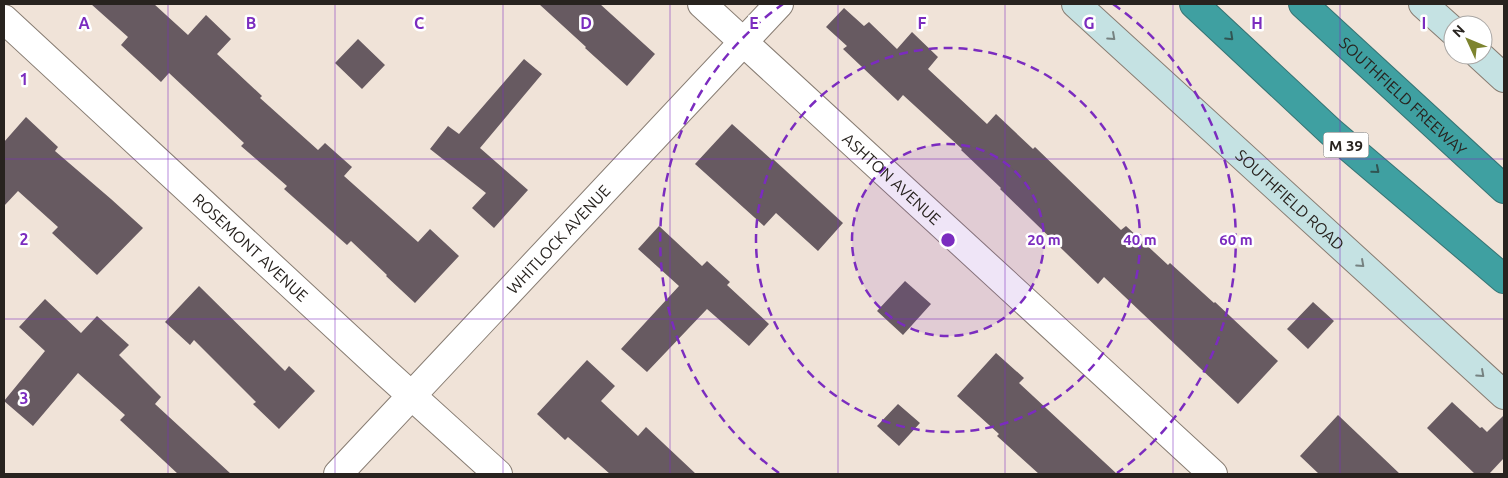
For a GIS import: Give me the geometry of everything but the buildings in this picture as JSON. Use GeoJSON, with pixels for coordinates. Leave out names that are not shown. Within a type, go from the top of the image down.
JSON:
{"type":"FeatureCollection","features":[{"type":"Feature","properties":{"kind":"highway","name":"M 39"},"geometry":{"type":"LineString","coordinates":[[1194,4],[1331,132],[1504,279]]}},
{"type":"Feature","properties":{"kind":"highway","name":"SOUTHFIELD FREEWAY"},"geometry":{"type":"LineString","coordinates":[[1303,4],[1504,189]]}},
{"type":"Feature","properties":{"kind":"highway"},"geometry":{"type":"LineString","coordinates":[[1312,4],[1329,27]]}},
{"type":"Feature","properties":{"kind":"main road","name":"SOUTHFIELD ROAD"},"geometry":{"type":"LineString","coordinates":[[1076,4],[1504,395]]}},
{"type":"Feature","properties":{"kind":"main road"},"geometry":{"type":"LineString","coordinates":[[1423,4],[1443,22]]}},
{"type":"Feature","properties":{"kind":"main road"},"geometry":{"type":"LineString","coordinates":[[1490,65],[1504,78]]}},
{"type":"Feature","properties":{"kind":"street","name":"ASHTON AVENUE"},"geometry":{"type":"LineString","coordinates":[[702,4],[1213,474]]}},
{"type":"Feature","properties":{"kind":"street","name":"WHITLOCK AVENUE"},"geometry":{"type":"LineString","coordinates":[[338,474],[742,41],[779,4]]}},
{"type":"Feature","properties":{"kind":"street","name":"ROSEMONT AVENUE"},"geometry":{"type":"LineString","coordinates":[[4,19],[411,396],[498,474]]}}]}
